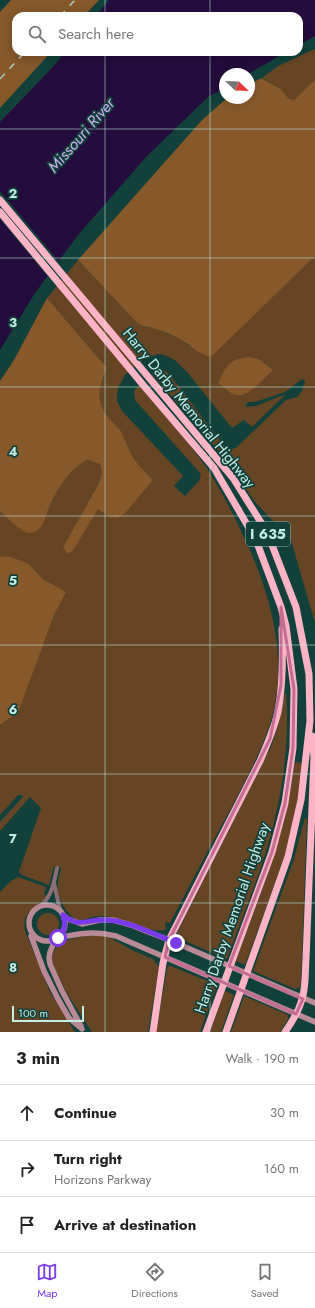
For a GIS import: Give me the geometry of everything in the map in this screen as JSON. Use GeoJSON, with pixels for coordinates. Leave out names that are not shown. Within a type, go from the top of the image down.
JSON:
{"type":"FeatureCollection","features":[{"type":"Feature","properties":{"kind":"highway","name":"Harry Darby Memorial Highway"},"geometry":{"type":"LineString","coordinates":[[0,200],[232,478],[267,532],[296,607],[309,674],[310,721],[301,800],[288,857],[226,1032]]}},
{"type":"Feature","properties":{"kind":"highway","name":"Harry Darby Memorial Highway"},"geometry":{"type":"LineString","coordinates":[[0,212],[214,468],[256,540],[281,607],[286,626],[294,689],[293,748],[285,803],[272,852],[206,1032]]}},
{"type":"Feature","properties":{"kind":"highway"},"geometry":{"type":"LineString","coordinates":[[153,1032],[169,940],[270,739],[278,712],[282,685],[283,655],[281,607]]}},
{"type":"Feature","properties":{"kind":"highway"},"geometry":{"type":"LineString","coordinates":[[285,1032],[303,999],[314,757],[310,721]]}},
{"type":"Feature","properties":{"kind":"street"},"geometry":{"type":"LineString","coordinates":[[57,868],[54,884],[46,900],[31,914],[28,926],[44,971],[58,999],[70,1018],[83,1030]]}},
{"type":"Feature","properties":{"kind":"street"},"geometry":{"type":"LineString","coordinates":[[54,884],[61,913],[65,921],[65,928],[50,952],[50,964],[62,991],[83,1030]]}},
{"type":"Feature","properties":{"kind":"street"},"geometry":{"type":"LineString","coordinates":[[40,906],[50,905],[68,919],[82,924],[100,920],[114,920],[131,925],[315,1003]]}},
{"type":"Feature","properties":{"kind":"street"},"geometry":{"type":"LineString","coordinates":[[30,932],[44,942],[50,942],[57,939],[90,932],[116,936],[315,1022]]}},
{"type":"Feature","properties":{"kind":"highlighted area"},"geometry":{"type":"Polygon","coordinates":[[[281,607],[294,689],[293,748],[285,803],[272,852],[229,966],[303,999],[296,1014],[165,957],[169,940],[270,739],[281,685],[281,607]]]}},
{"type":"Feature","properties":{"kind":"shaded area"},"geometry":{"type":"Polygon","coordinates":[[[11,0],[99,0],[88,12],[12,12],[12,56],[47,56],[0,108],[0,12],[11,0]]]}},
{"type":"Feature","properties":{"kind":"shaded area"},"geometry":{"type":"Polygon","coordinates":[[[315,49],[315,79],[294,100],[288,98],[281,89],[262,78],[278,66],[300,56],[303,56],[303,55],[315,49]]]}},
{"type":"Feature","properties":{"kind":"shaded area"},"geometry":{"type":"Polygon","coordinates":[[[261,78],[281,89],[288,98],[294,100],[315,79],[315,256],[211,357],[202,354],[172,335],[142,326],[137,323],[78,260],[202,120],[220,104],[255,104],[255,82],[261,78]]]}},
{"type":"Feature","properties":{"kind":"shaded area"},"geometry":{"type":"Polygon","coordinates":[[[315,256],[315,623],[291,540],[255,502],[226,459],[152,374],[160,370],[169,374],[226,448],[230,450],[237,447],[286,400],[297,397],[302,391],[305,381],[302,379],[285,392],[258,401],[248,402],[245,407],[256,406],[286,394],[252,427],[244,420],[232,428],[187,372],[175,360],[164,355],[158,354],[143,359],[125,375],[118,388],[117,401],[122,411],[183,476],[174,486],[185,496],[199,481],[201,474],[135,400],[134,391],[139,385],[198,456],[229,506],[251,553],[268,598],[277,645],[277,693],[272,717],[254,764],[170,923],[165,923],[166,929],[148,929],[108,916],[95,916],[82,920],[76,919],[72,917],[63,905],[59,896],[58,886],[61,868],[54,866],[49,885],[22,875],[19,872],[41,808],[30,797],[0,831],[0,822],[23,797],[22,795],[18,795],[0,815],[0,725],[13,716],[54,615],[65,592],[43,579],[29,564],[2,556],[0,557],[0,511],[22,530],[42,525],[54,497],[71,472],[87,460],[100,464],[102,473],[99,483],[63,547],[98,509],[109,517],[153,480],[135,460],[121,431],[108,417],[101,405],[100,387],[107,368],[47,298],[78,260],[137,323],[179,338],[188,345],[211,356],[315,256]]]}},
{"type":"Feature","properties":{"kind":"shaded area"},"geometry":{"type":"Polygon","coordinates":[[[47,298],[107,368],[100,387],[101,405],[108,417],[121,431],[135,460],[153,480],[126,512],[118,518],[109,517],[98,509],[72,552],[67,553],[63,547],[99,483],[102,473],[100,464],[87,460],[68,475],[55,496],[42,525],[35,532],[30,533],[22,530],[0,511],[0,381],[14,360],[47,298]]]}},
{"type":"Feature","properties":{"kind":"shaded area"},"geometry":{"type":"Polygon","coordinates":[[[249,357],[258,359],[273,370],[251,390],[241,395],[231,393],[218,383],[229,364],[242,358],[249,357]]]}},
{"type":"Feature","properties":{"kind":"shaded area"},"geometry":{"type":"Polygon","coordinates":[[[0,557],[11,557],[29,564],[43,579],[66,592],[54,615],[19,710],[0,725],[0,557]]]}},
{"type":"Feature","properties":{"kind":"shaded area"},"geometry":{"type":"Polygon","coordinates":[[[285,693],[287,708],[286,754],[276,814],[260,869],[227,959],[178,938],[177,933],[271,747],[278,726],[285,693]]]}},
{"type":"Feature","properties":{"kind":"shaded area"},"geometry":{"type":"Polygon","coordinates":[[[296,762],[302,764],[299,798],[286,853],[245,965],[236,961],[279,839],[294,764],[296,762]]]}},
{"type":"Feature","properties":{"kind":"shaded area"},"geometry":{"type":"Polygon","coordinates":[[[305,818],[307,818],[301,982],[300,987],[295,989],[253,971],[294,859],[305,818]]]}},
{"type":"Feature","properties":{"kind":"shaded area"},"geometry":{"type":"Polygon","coordinates":[[[18,877],[46,887],[44,894],[46,896],[25,918],[25,931],[50,992],[75,1032],[0,1032],[0,892],[11,881],[18,877]]]}},
{"type":"Feature","properties":{"kind":"shaded area"},"geometry":{"type":"Polygon","coordinates":[[[44,913],[52,913],[59,920],[59,928],[52,935],[44,935],[37,928],[37,920],[44,913]]]}},
{"type":"Feature","properties":{"kind":"shaded area"},"geometry":{"type":"Polygon","coordinates":[[[100,935],[110,938],[153,959],[159,967],[148,1032],[92,1032],[66,992],[52,963],[52,955],[56,948],[61,943],[68,940],[84,936],[100,935]]]}},
{"type":"Feature","properties":{"kind":"shaded area"},"geometry":{"type":"Polygon","coordinates":[[[168,966],[217,985],[200,1032],[156,1032],[168,966]]]}},
{"type":"Feature","properties":{"kind":"shaded area"},"geometry":{"type":"Polygon","coordinates":[[[225,991],[234,995],[221,1032],[210,1032],[225,991]]]}},
{"type":"Feature","properties":{"kind":"shaded area"},"geometry":{"type":"Polygon","coordinates":[[[244,996],[288,1015],[288,1019],[280,1032],[231,1032],[244,996]]]}},
{"type":"Feature","properties":{"kind":"water"},"geometry":{"type":"Polygon","coordinates":[[[109,0],[315,0],[315,36],[303,43],[303,12],[99,12],[109,0]]]}},
{"type":"Feature","properties":{"kind":"water","name":"Missouri River"},"geometry":{"type":"Polygon","coordinates":[[[62,56],[279,56],[255,70],[255,68],[219,68],[219,91],[208,97],[147,156],[78,235],[35,293],[0,350],[0,122],[62,56]]]}},
{"type":"Feature","properties":{"kind":"pier"},"geometry":{"type":"Polygon","coordinates":[[[0,191],[60,263],[49,278],[0,219],[0,191]]]}},
{"type":"Feature","properties":{"kind":"railway"},"geometry":{"type":"LineString","coordinates":[[64,12],[75,0]]}},
{"type":"Feature","properties":{"kind":"railway"},"geometry":{"type":"LineString","coordinates":[[0,79],[21,56]]}},
{"type":"Feature","properties":{"kind":"route"},"geometry":{"type":"LineString","coordinates":[[58,938],[65,928],[63,915],[68,919],[82,924],[95,920],[114,920],[131,925],[176,943]]}}]}
